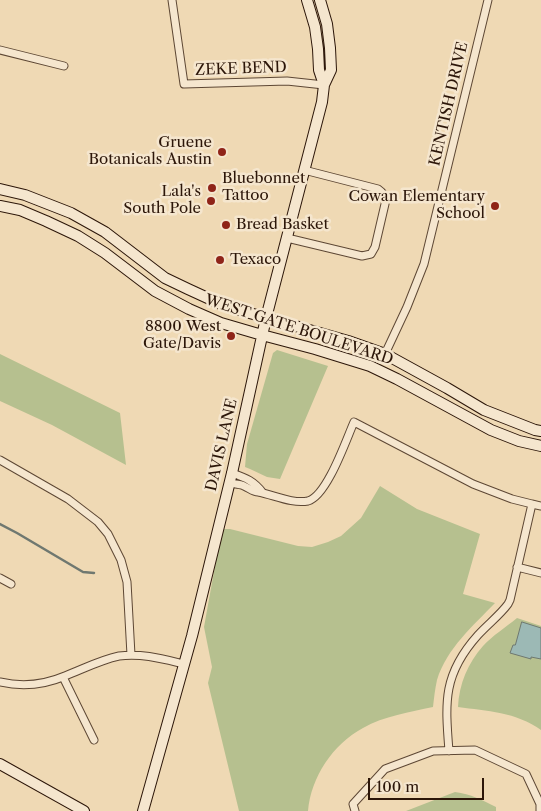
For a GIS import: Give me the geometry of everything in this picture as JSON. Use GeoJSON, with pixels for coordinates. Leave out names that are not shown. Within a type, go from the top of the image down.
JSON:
{"type":"FeatureCollection","features":[{"type":"Feature","properties":{"kind":"main road","name":"DAVIS LANE"},"geometry":{"type":"LineString","coordinates":[[306,0],[315,27],[319,70],[324,85]]}},
{"type":"Feature","properties":{"kind":"main road","name":"DAVIS LANE"},"geometry":{"type":"LineString","coordinates":[[143,811],[184,664],[231,478],[266,318],[322,102],[324,85],[331,70],[327,24],[320,0]]}},
{"type":"Feature","properties":{"kind":"main road","name":"WEST GATE BOULEVARD"},"geometry":{"type":"LineString","coordinates":[[0,189],[25,195],[71,213],[105,232],[165,278],[225,306],[348,341],[385,354],[484,410],[541,431]]}},
{"type":"Feature","properties":{"kind":"main road"},"geometry":{"type":"LineString","coordinates":[[0,193],[14,192]]}},
{"type":"Feature","properties":{"kind":"main road","name":"WEST GATE BOULEVARD"},"geometry":{"type":"LineString","coordinates":[[0,206],[20,210],[78,236],[154,291],[189,310],[221,323],[370,366],[397,378],[491,430],[519,441],[541,445]]}},
{"type":"Feature","properties":{"kind":"main road"},"geometry":{"type":"LineString","coordinates":[[447,388],[447,397],[452,409]]}},
{"type":"Feature","properties":{"kind":"main road"},"geometry":{"type":"LineString","coordinates":[[0,764],[84,811]]}},
{"type":"Feature","properties":{"kind":"street","name":"ZEKE BEND"},"geometry":{"type":"LineString","coordinates":[[172,0],[184,84],[287,80],[324,85]]}},
{"type":"Feature","properties":{"kind":"street","name":"KENTISH DRIVE"},"geometry":{"type":"LineString","coordinates":[[385,354],[424,264],[488,0]]}},
{"type":"Feature","properties":{"kind":"street"},"geometry":{"type":"LineString","coordinates":[[0,50],[64,66]]}},
{"type":"Feature","properties":{"kind":"street"},"geometry":{"type":"LineString","coordinates":[[287,238],[362,256],[371,254],[375,247],[386,200],[383,193],[378,189],[304,170]]}},
{"type":"Feature","properties":{"kind":"street"},"geometry":{"type":"LineString","coordinates":[[231,478],[250,480],[263,493],[292,501],[307,501],[317,496],[326,484],[354,422],[473,484],[512,499],[541,506]]}},
{"type":"Feature","properties":{"kind":"street"},"geometry":{"type":"LineString","coordinates":[[0,460],[68,499],[98,522],[108,534],[121,560],[127,582],[131,655]]}},
{"type":"Feature","properties":{"kind":"street"},"geometry":{"type":"LineString","coordinates":[[448,751],[447,698],[453,673],[468,646],[510,600],[532,504]]}},
{"type":"Feature","properties":{"kind":"street"},"geometry":{"type":"LineString","coordinates":[[517,567],[541,572]]}},
{"type":"Feature","properties":{"kind":"street"},"geometry":{"type":"LineString","coordinates":[[0,578],[11,584]]}},
{"type":"Feature","properties":{"kind":"street"},"geometry":{"type":"LineString","coordinates":[[0,682],[27,685],[43,682],[63,677],[108,658],[131,655],[150,656],[184,664]]}},
{"type":"Feature","properties":{"kind":"street"},"geometry":{"type":"LineString","coordinates":[[63,677],[94,740]]}},
{"type":"Feature","properties":{"kind":"street"},"geometry":{"type":"LineString","coordinates":[[355,811],[353,804],[385,768],[432,751],[475,750],[526,774],[540,804],[540,811]]}},
{"type":"Feature","properties":{"kind":"green space"},"geometry":{"type":"Polygon","coordinates":[[[277,350],[328,366],[280,479],[267,477],[245,467],[247,444],[273,353],[277,350]]]}},
{"type":"Feature","properties":{"kind":"green space"},"geometry":{"type":"Polygon","coordinates":[[[0,354],[120,413],[126,465],[52,425],[0,401],[0,354]]]}},
{"type":"Feature","properties":{"kind":"green space"},"geometry":{"type":"Polygon","coordinates":[[[380,486],[417,509],[480,534],[463,594],[495,603],[462,638],[441,668],[437,680],[433,707],[380,720],[363,728],[342,743],[333,752],[319,774],[310,798],[308,811],[239,811],[208,683],[212,667],[204,627],[223,529],[230,529],[298,546],[312,547],[341,536],[361,518],[380,486]]]}},
{"type":"Feature","properties":{"kind":"green space"},"geometry":{"type":"Polygon","coordinates":[[[517,618],[541,626],[541,730],[522,719],[490,711],[458,707],[462,682],[473,659],[487,642],[517,618]]]}},
{"type":"Feature","properties":{"kind":"green space"},"geometry":{"type":"Polygon","coordinates":[[[455,792],[481,800],[496,807],[496,811],[406,811],[455,792]]]}},
{"type":"Feature","properties":{"kind":"water"},"geometry":{"type":"Polygon","coordinates":[[[522,622],[541,628],[541,659],[531,657],[531,659],[510,653],[513,645],[515,645],[522,622]]]}},
{"type":"Feature","properties":{"kind":"waterway"},"geometry":{"type":"LineString","coordinates":[[0,524],[83,572],[94,573]]}},
{"type":"Feature","properties":{"kind":"place","name":"Gruene Botanicals Austin"},"geometry":{"type":"Point","coordinates":[222,152]}},
{"type":"Feature","properties":{"kind":"place","name":"Bluebonnet Tattoo"},"geometry":{"type":"Point","coordinates":[212,188]}},
{"type":"Feature","properties":{"kind":"place","name":"Lala's South Pole"},"geometry":{"type":"Point","coordinates":[211,201]}},
{"type":"Feature","properties":{"kind":"place","name":"Cowan Elementary School"},"geometry":{"type":"Point","coordinates":[495,206]}},
{"type":"Feature","properties":{"kind":"place","name":"Bread Basket"},"geometry":{"type":"Point","coordinates":[226,225]}},
{"type":"Feature","properties":{"kind":"place","name":"Texaco"},"geometry":{"type":"Point","coordinates":[220,260]}},
{"type":"Feature","properties":{"kind":"place","name":"8800 West Gate/Davis"},"geometry":{"type":"Point","coordinates":[231,336]}}]}
